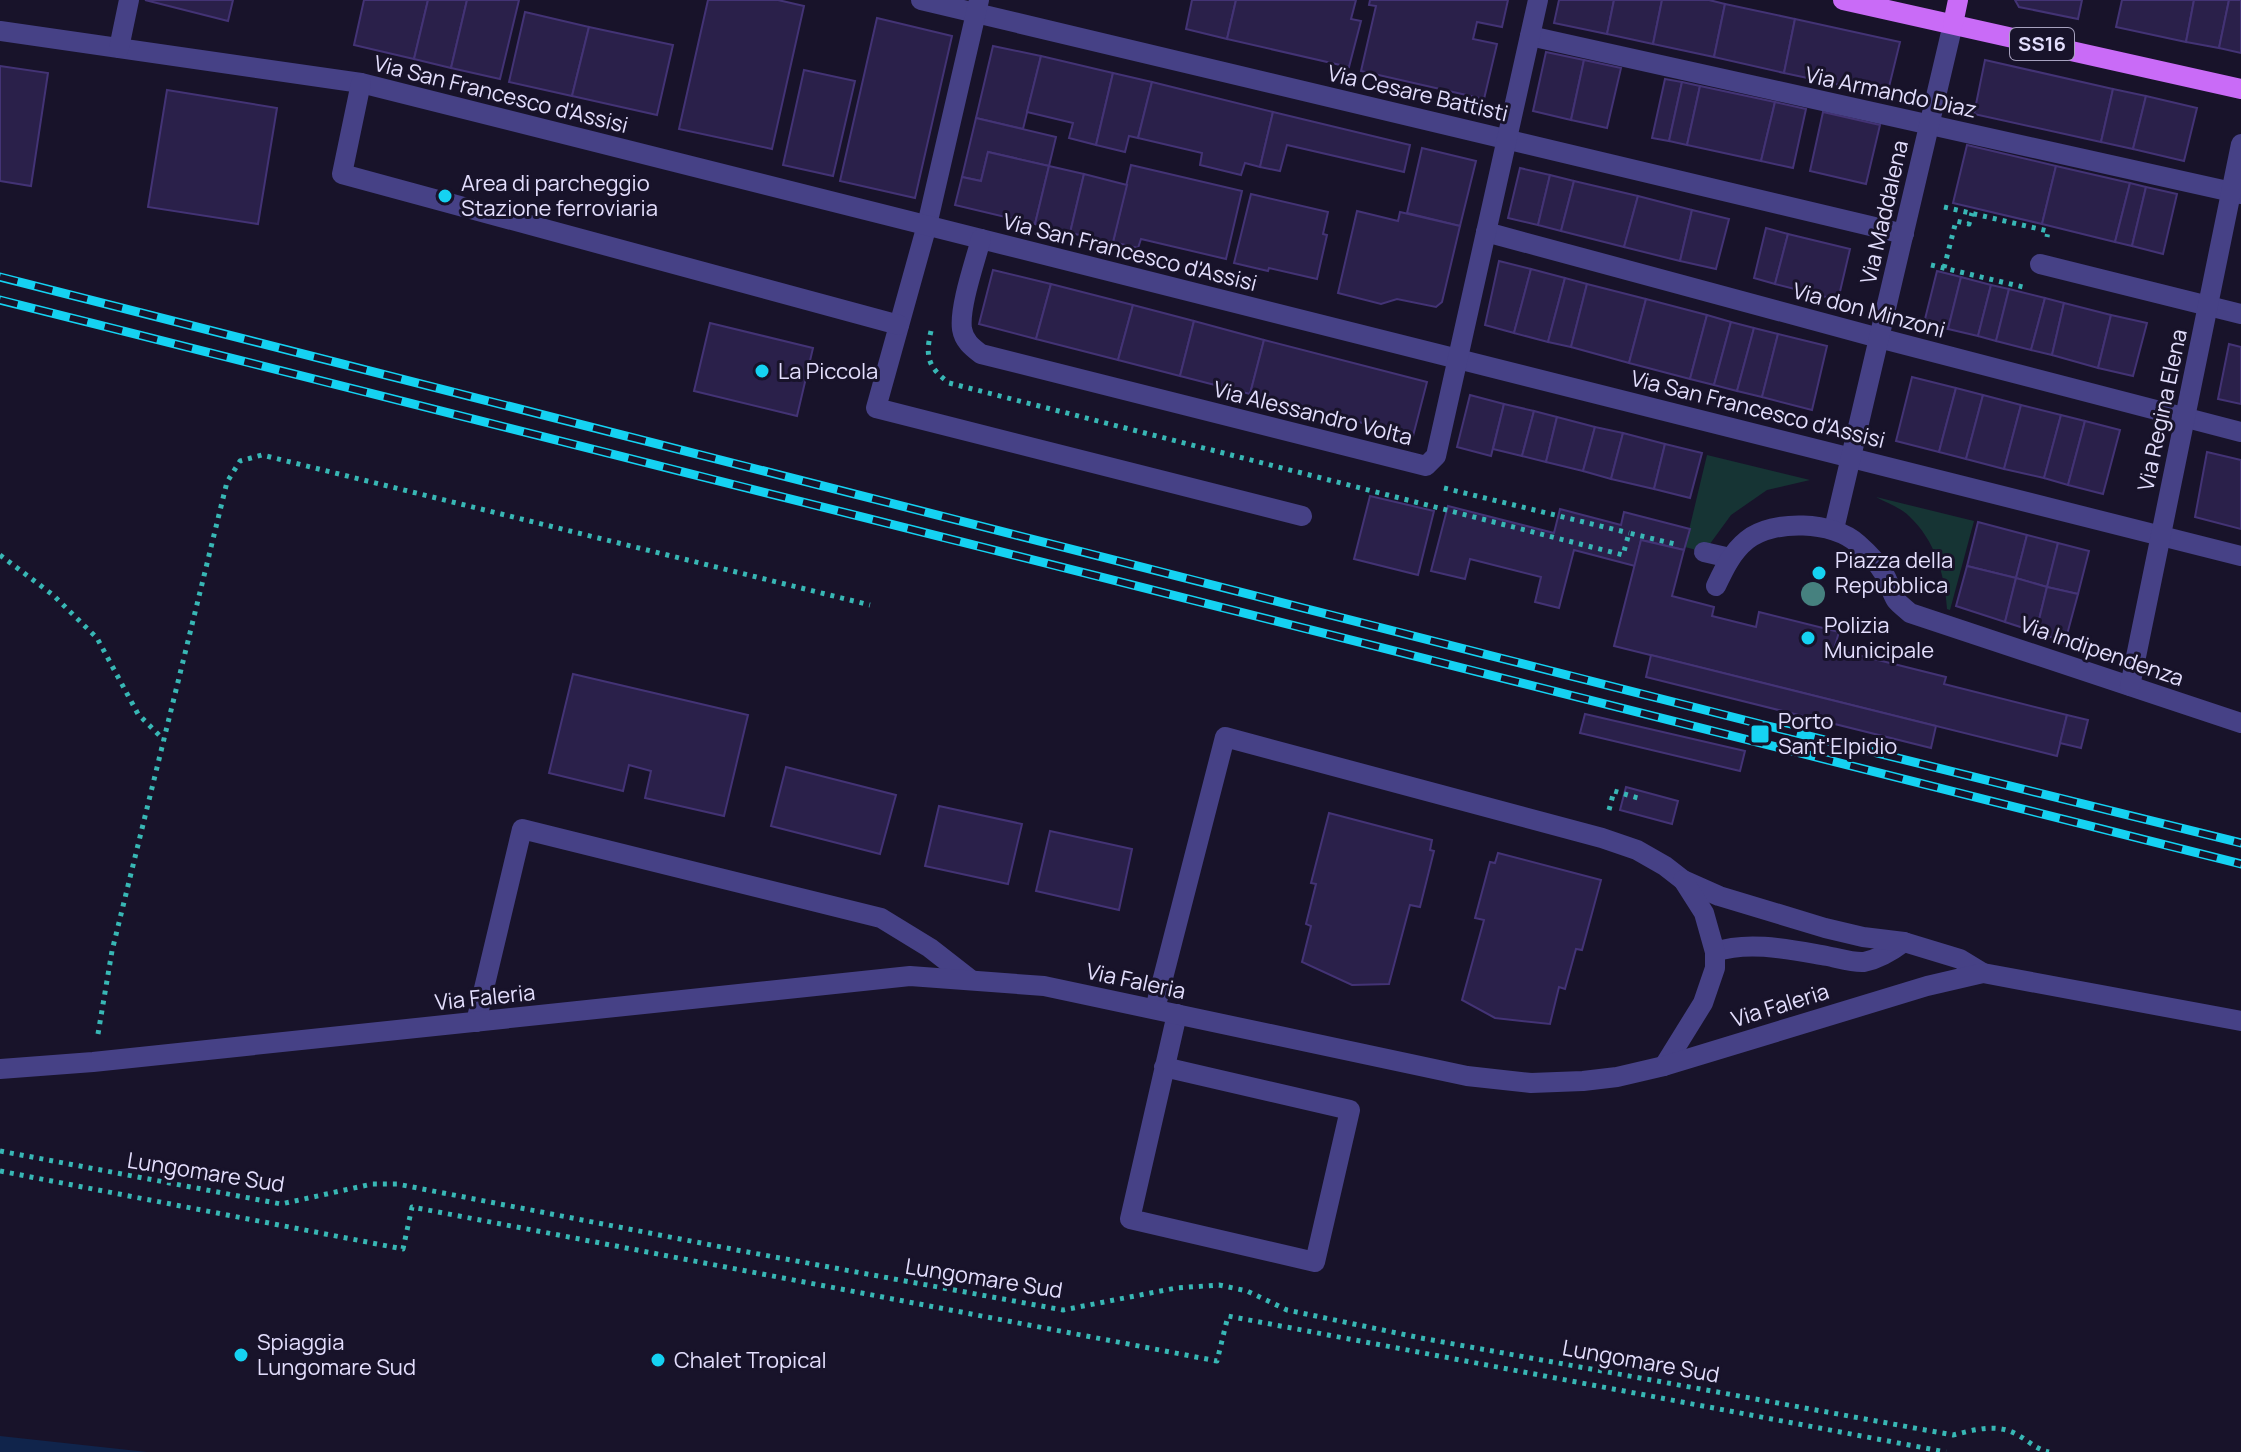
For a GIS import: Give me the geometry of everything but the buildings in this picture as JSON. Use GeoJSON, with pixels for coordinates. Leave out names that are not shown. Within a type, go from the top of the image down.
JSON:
{"type":"FeatureCollection","features":[{"type":"Feature","properties":{"kind":"main road","name":"SS16"},"geometry":{"type":"LineString","coordinates":[[1843,0],[2241,89]]}},
{"type":"Feature","properties":{"kind":"main road"},"geometry":{"type":"LineString","coordinates":[[1953,24],[1958,0]]}},
{"type":"Feature","properties":{"kind":"street"},"geometry":{"type":"LineString","coordinates":[[119,48],[129,0]]}},
{"type":"Feature","properties":{"kind":"street","name":"Via Cesare Battisti"},"geometry":{"type":"LineString","coordinates":[[921,0],[978,6],[1507,139],[1904,234]]}},
{"type":"Feature","properties":{"kind":"street","name":"Via Alessandro Volta"},"geometry":{"type":"LineString","coordinates":[[981,239],[963,309],[962,329],[968,344],[981,354],[1426,466],[1436,456],[1538,0]]}},
{"type":"Feature","properties":{"kind":"street"},"geometry":{"type":"LineString","coordinates":[[978,6],[927,225],[876,408],[1302,516]]}},
{"type":"Feature","properties":{"kind":"street","name":"Via Maddalena"},"geometry":{"type":"LineString","coordinates":[[1834,529],[1953,24]]}},
{"type":"Feature","properties":{"kind":"street","name":"Via San Francesco d'Assisi"},"geometry":{"type":"LineString","coordinates":[[0,31],[361,83],[2241,556]]}},
{"type":"Feature","properties":{"kind":"street","name":"Via Armando Diaz"},"geometry":{"type":"LineString","coordinates":[[1530,36],[2236,193]]}},
{"type":"Feature","properties":{"kind":"street"},"geometry":{"type":"LineString","coordinates":[[361,83],[342,174],[899,325]]}},
{"type":"Feature","properties":{"kind":"street","name":"Via Regina Elena"},"geometry":{"type":"LineString","coordinates":[[2130,686],[2208,306],[2236,193],[2241,144]]}},
{"type":"Feature","properties":{"kind":"street","name":"Via don Minzoni"},"geometry":{"type":"LineString","coordinates":[[1486,232],[2241,432]]}},
{"type":"Feature","properties":{"kind":"street"},"geometry":{"type":"LineString","coordinates":[[2040,264],[2241,314]]}},
{"type":"Feature","properties":{"kind":"street"},"geometry":{"type":"LineString","coordinates":[[1716,586],[1730,558],[1749,538],[1771,529],[1812,525],[1834,529]]}},
{"type":"Feature","properties":{"kind":"street","name":"Via Indipendenza"},"geometry":{"type":"LineString","coordinates":[[1834,529],[1856,542],[1874,561],[1883,571],[1897,601],[1910,613],[2241,723]]}},
{"type":"Feature","properties":{"kind":"street"},"geometry":{"type":"LineString","coordinates":[[1704,552],[1730,558]]}},
{"type":"Feature","properties":{"kind":"street"},"geometry":{"type":"LineString","coordinates":[[1155,1009],[1225,737],[1602,838],[1637,850],[1683,880],[1719,896],[1825,928],[1904,942],[1960,959],[1983,973]]}},
{"type":"Feature","properties":{"kind":"street"},"geometry":{"type":"LineString","coordinates":[[476,1022],[522,829],[881,918],[930,948],[971,980]]}},
{"type":"Feature","properties":{"kind":"street"},"geometry":{"type":"LineString","coordinates":[[1664,1066],[1703,1003],[1715,968],[1715,952],[1704,913],[1683,880]]}},
{"type":"Feature","properties":{"kind":"street"},"geometry":{"type":"LineString","coordinates":[[1715,952],[1750,947],[1864,962],[1889,953],[1904,942]]}},
{"type":"Feature","properties":{"kind":"street","name":"Via Faleria"},"geometry":{"type":"LineString","coordinates":[[0,1069],[93,1062],[910,976],[1044,986],[1467,1076],[1531,1083],[1617,1077],[1664,1066],[1854,1007],[1983,973],[2241,1021]]}},
{"type":"Feature","properties":{"kind":"street"},"geometry":{"type":"LineString","coordinates":[[1164,1067],[1350,1110],[1315,1262],[1130,1219],[1164,1067],[1177,1014]]}},
{"type":"Feature","properties":{"kind":"path"},"geometry":{"type":"LineString","coordinates":[[1944,207],[1972,213],[1969,224],[1956,221],[1944,268]]}},
{"type":"Feature","properties":{"kind":"path"},"geometry":{"type":"LineString","coordinates":[[1931,265],[1958,272]]}},
{"type":"Feature","properties":{"kind":"path"},"geometry":{"type":"LineString","coordinates":[[93,1062],[112,951],[227,482],[240,461],[262,455],[870,605]]}},
{"type":"Feature","properties":{"kind":"path"},"geometry":{"type":"LineString","coordinates":[[1421,465],[1431,485],[1629,533]]}},
{"type":"Feature","properties":{"kind":"path"},"geometry":{"type":"LineString","coordinates":[[0,555],[53,595],[97,638],[138,714],[164,740]]}},
{"type":"Feature","properties":{"kind":"path"},"geometry":{"type":"LineString","coordinates":[[1614,791],[1638,798]]}},
{"type":"Feature","properties":{"kind":"path","name":"Lungomare Sud"},"geometry":{"type":"LineString","coordinates":[[0,1151],[281,1204],[372,1184],[397,1184],[1063,1310],[1176,1288],[1219,1285],[1247,1291],[1287,1310],[1421,1338],[1953,1435],[1989,1427],[2014,1432],[2039,1450],[2049,1452]]}},
{"type":"Feature","properties":{"kind":"path","name":"Lungomare Sud"},"geometry":{"type":"LineString","coordinates":[[0,1171],[403,1249],[412,1207],[1217,1361],[1228,1316],[1946,1452]]}},
{"type":"Feature","properties":{"kind":"green space"},"geometry":{"type":"Polygon","coordinates":[[[1707,455],[1810,480],[1767,490],[1731,515],[1704,552],[1685,547],[1707,455]]]}},
{"type":"Feature","properties":{"kind":"green space"},"geometry":{"type":"Polygon","coordinates":[[[1876,497],[1974,521],[1950,610],[1947,609],[1937,559],[1926,536],[1906,513],[1876,497]]]}},
{"type":"Feature","properties":{"kind":"water"},"geometry":{"type":"Polygon","coordinates":[[[0,1436],[147,1452],[0,1452],[0,1436]]]}},
{"type":"Feature","properties":{"kind":"railway"},"geometry":{"type":"LineString","coordinates":[[0,277],[2241,843]]}},
{"type":"Feature","properties":{"kind":"railway"},"geometry":{"type":"LineString","coordinates":[[0,300],[2241,864]]}},
{"type":"Feature","properties":{"kind":"place","name":"Area di parcheggio Stazione ferroviaria"},"geometry":{"type":"Point","coordinates":[445,196]}},
{"type":"Feature","properties":{"kind":"place","name":"La Piccola"},"geometry":{"type":"Point","coordinates":[762,371]}},
{"type":"Feature","properties":{"kind":"place","name":"Piazza della Repubblica"},"geometry":{"type":"Point","coordinates":[1819,573]}},
{"type":"Feature","properties":{"kind":"place","name":"Polizia Municipale"},"geometry":{"type":"Point","coordinates":[1808,638]}},
{"type":"Feature","properties":{"kind":"place","name":"Porto Sant'Elpidio"},"geometry":{"type":"Point","coordinates":[1760,734]}},
{"type":"Feature","properties":{"kind":"place","name":"Spiaggia Lungomare Sud"},"geometry":{"type":"Point","coordinates":[241,1355]}},
{"type":"Feature","properties":{"kind":"place","name":"Chalet Tropical"},"geometry":{"type":"Point","coordinates":[658,1360]}}]}
